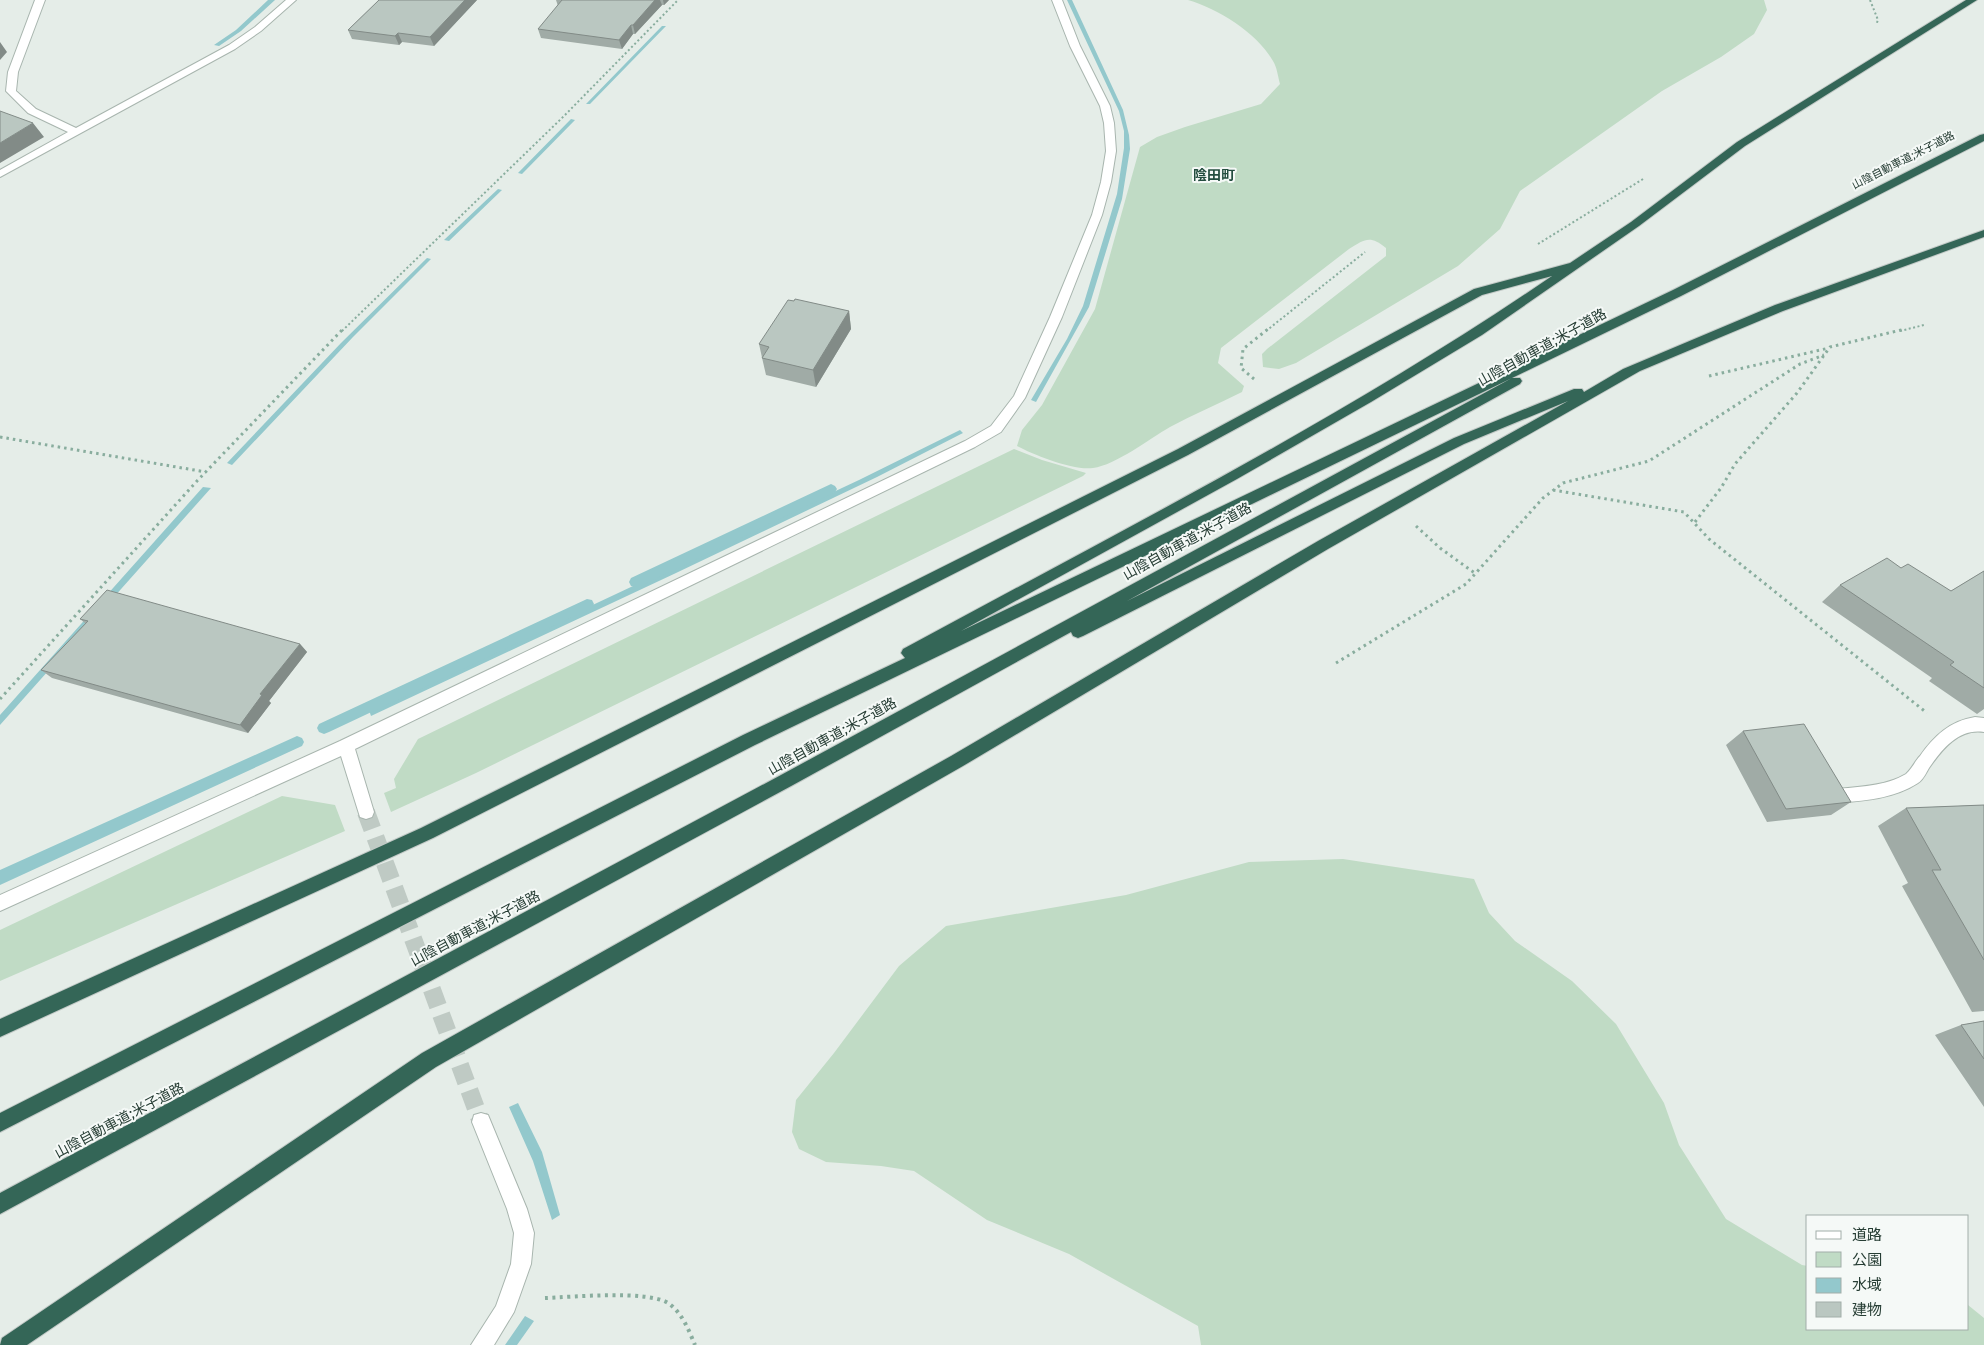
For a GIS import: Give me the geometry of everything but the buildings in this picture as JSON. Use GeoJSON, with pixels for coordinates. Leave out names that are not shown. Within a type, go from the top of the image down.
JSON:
{"type":"FeatureCollection","features":[{"type":"Feature","properties":{"kind":"highway"},"geometry":{"type":"LineString","coordinates":[[749,740],[1232,476],[1367,399],[1478,332],[1635,224],[1741,144],[1969,1]]}},
{"type":"Feature","properties":{"kind":"highway","name":"山陰自動車道;米子道路"},"geometry":{"type":"LineString","coordinates":[[0,1123],[749,740],[1677,293],[1984,137]]}},
{"type":"Feature","properties":{"kind":"highway"},"geometry":{"type":"LineString","coordinates":[[787,780],[1269,535],[1459,441],[1779,308],[1984,233]]}},
{"type":"Feature","properties":{"kind":"highway"},"geometry":{"type":"LineString","coordinates":[[0,1028],[427,833],[1183,452],[1478,292],[1574,266]]}},
{"type":"Feature","properties":{"kind":"highway","name":"山陰自動車道;米子道路"},"geometry":{"type":"LineString","coordinates":[[0,1204],[787,780],[1677,293]]}},
{"type":"Feature","properties":{"kind":"highway"},"geometry":{"type":"LineString","coordinates":[[9,1345],[429,1060],[957,761],[1332,540],[1635,369]]}},
{"type":"Feature","properties":{"kind":"street"},"geometry":{"type":"LineString","coordinates":[[40,0],[13,72],[11,91],[20,103],[42,119],[76,132]]}},
{"type":"Feature","properties":{"kind":"street"},"geometry":{"type":"LineString","coordinates":[[0,174],[232,47],[258,29],[291,0]]}},
{"type":"Feature","properties":{"kind":"street"},"geometry":{"type":"LineString","coordinates":[[0,903],[346,746],[970,444],[996,429],[1019,398],[1056,317],[1098,215],[1111,151],[1109,123],[1098,89],[1075,46],[1057,0]]}},
{"type":"Feature","properties":{"kind":"street"},"geometry":{"type":"LineString","coordinates":[[1835,796],[1873,793],[1913,778],[1933,750],[1960,725],[1976,723],[1984,725]]}},
{"type":"Feature","properties":{"kind":"street"},"geometry":{"type":"LineString","coordinates":[[346,746],[366,812]]}},
{"type":"Feature","properties":{"kind":"street"},"geometry":{"type":"LineString","coordinates":[[481,1122],[517,1209],[524,1233],[521,1264],[504,1312],[482,1345]]}},
{"type":"Feature","properties":{"kind":"path"},"geometry":{"type":"LineString","coordinates":[[0,699],[206,472],[316,356],[570,110],[678,0]]}},
{"type":"Feature","properties":{"kind":"path"},"geometry":{"type":"LineString","coordinates":[[1708,376],[1924,325]]}},
{"type":"Feature","properties":{"kind":"path"},"geometry":{"type":"LineString","coordinates":[[1695,522],[1721,488],[1735,464],[1797,393],[1830,347]]}},
{"type":"Feature","properties":{"kind":"path"},"geometry":{"type":"LineString","coordinates":[[1336,663],[1466,584],[1543,498],[1563,483],[1649,461],[1800,364],[1824,355]]}},
{"type":"Feature","properties":{"kind":"path"},"geometry":{"type":"LineString","coordinates":[[0,437],[206,472]]}},
{"type":"Feature","properties":{"kind":"path"},"geometry":{"type":"LineString","coordinates":[[1553,490],[1684,512],[1709,539],[1930,716],[1960,725]]}},
{"type":"Feature","properties":{"kind":"path"},"geometry":{"type":"LineString","coordinates":[[510,1295],[527,1298],[645,1296],[668,1302],[686,1324],[695,1345]]}},
{"type":"Feature","properties":{"kind":"green space"},"geometry":{"type":"Polygon","coordinates":[[[1188,0],[1764,0],[1767,10],[1754,34],[1721,57],[1662,91],[1520,191],[1500,229],[1458,266],[1296,363],[1279,369],[1263,367],[1262,354],[1267,349],[1386,256],[1386,248],[1376,241],[1368,240],[1359,243],[1221,348],[1218,363],[1244,386],[1242,392],[1170,427],[1112,462],[1093,468],[1065,465],[1033,454],[1017,446],[1022,430],[1042,405],[1095,309],[1140,147],[1157,137],[1185,127],[1261,104],[1280,84],[1274,63],[1257,41],[1236,23],[1212,9],[1188,0]]]}},
{"type":"Feature","properties":{"kind":"green space"},"geometry":{"type":"Polygon","coordinates":[[[1014,449],[1042,460],[1086,473],[476,773],[391,812],[384,793],[396,788],[394,779],[418,739],[1014,449]]]}},
{"type":"Feature","properties":{"kind":"green space"},"geometry":{"type":"Polygon","coordinates":[[[282,796],[335,805],[345,831],[0,981],[0,930],[282,796]]]}},
{"type":"Feature","properties":{"kind":"green space"},"geometry":{"type":"Polygon","coordinates":[[[1343,859],[1474,879],[1489,913],[1515,941],[1572,981],[1616,1024],[1664,1103],[1679,1145],[1726,1219],[1806,1266],[1806,1330],[1969,1330],[1969,1306],[1984,1318],[1984,1345],[1201,1345],[1198,1326],[1069,1254],[987,1220],[914,1171],[881,1166],[826,1162],[799,1149],[792,1132],[796,1100],[899,966],[946,926],[1126,895],[1249,862],[1343,859]]]}},
{"type":"Feature","properties":{"kind":"water"},"geometry":{"type":"Polygon","coordinates":[[[268,0],[275,0],[241,31],[219,46],[214,45],[236,30],[268,0]]]}},
{"type":"Feature","properties":{"kind":"water"},"geometry":{"type":"Polygon","coordinates":[[[1067,0],[1072,0],[1123,110],[1130,149],[1122,199],[1089,307],[1036,402],[1031,400],[1067,339],[1083,306],[1117,194],[1124,148],[1124,131],[1119,111],[1067,0]]]}},
{"type":"Feature","properties":{"kind":"water"},"geometry":{"type":"Polygon","coordinates":[[[662,26],[666,26],[590,104],[586,104],[662,26]]]}},
{"type":"Feature","properties":{"kind":"water"},"geometry":{"type":"Polygon","coordinates":[[[571,119],[575,120],[522,174],[518,173],[571,119]]]}},
{"type":"Feature","properties":{"kind":"water"},"geometry":{"type":"Polygon","coordinates":[[[498,189],[502,190],[449,241],[444,240],[498,189]]]}},
{"type":"Feature","properties":{"kind":"water"},"geometry":{"type":"Polygon","coordinates":[[[427,258],[431,259],[353,337],[232,465],[227,463],[341,343],[427,258]]]}},
{"type":"Feature","properties":{"kind":"water"},"geometry":{"type":"Polygon","coordinates":[[[960,430],[963,433],[877,477],[371,716],[369,710],[859,480],[960,430]]]}},
{"type":"Feature","properties":{"kind":"water"},"geometry":{"type":"Polygon","coordinates":[[[203,487],[211,488],[0,725],[0,715],[203,487]]]}},
{"type":"Feature","properties":{"kind":"water"},"geometry":{"type":"Polygon","coordinates":[[[518,1103],[542,1152],[560,1215],[552,1220],[533,1161],[509,1107],[518,1103]]]}},
{"type":"Feature","properties":{"kind":"water"},"geometry":{"type":"Polygon","coordinates":[[[525,1316],[534,1321],[517,1345],[505,1345],[525,1316]]]}},
{"type":"Feature","properties":{"kind":"waterway"},"geometry":{"type":"LineString","coordinates":[[636,582],[831,489]]}},
{"type":"Feature","properties":{"kind":"waterway"},"geometry":{"type":"LineString","coordinates":[[324,728],[587,604]]}},
{"type":"Feature","properties":{"kind":"waterway"},"geometry":{"type":"LineString","coordinates":[[0,878],[297,742]]}},
{"type":"Feature","properties":{"kind":"tunnel"},"geometry":{"type":"LineString","coordinates":[[366,812],[481,1122]]}},
{"type":"Feature","properties":{"kind":"district","name":"陰田町"},"geometry":{"type":"Point","coordinates":[1214,175]}}]}
